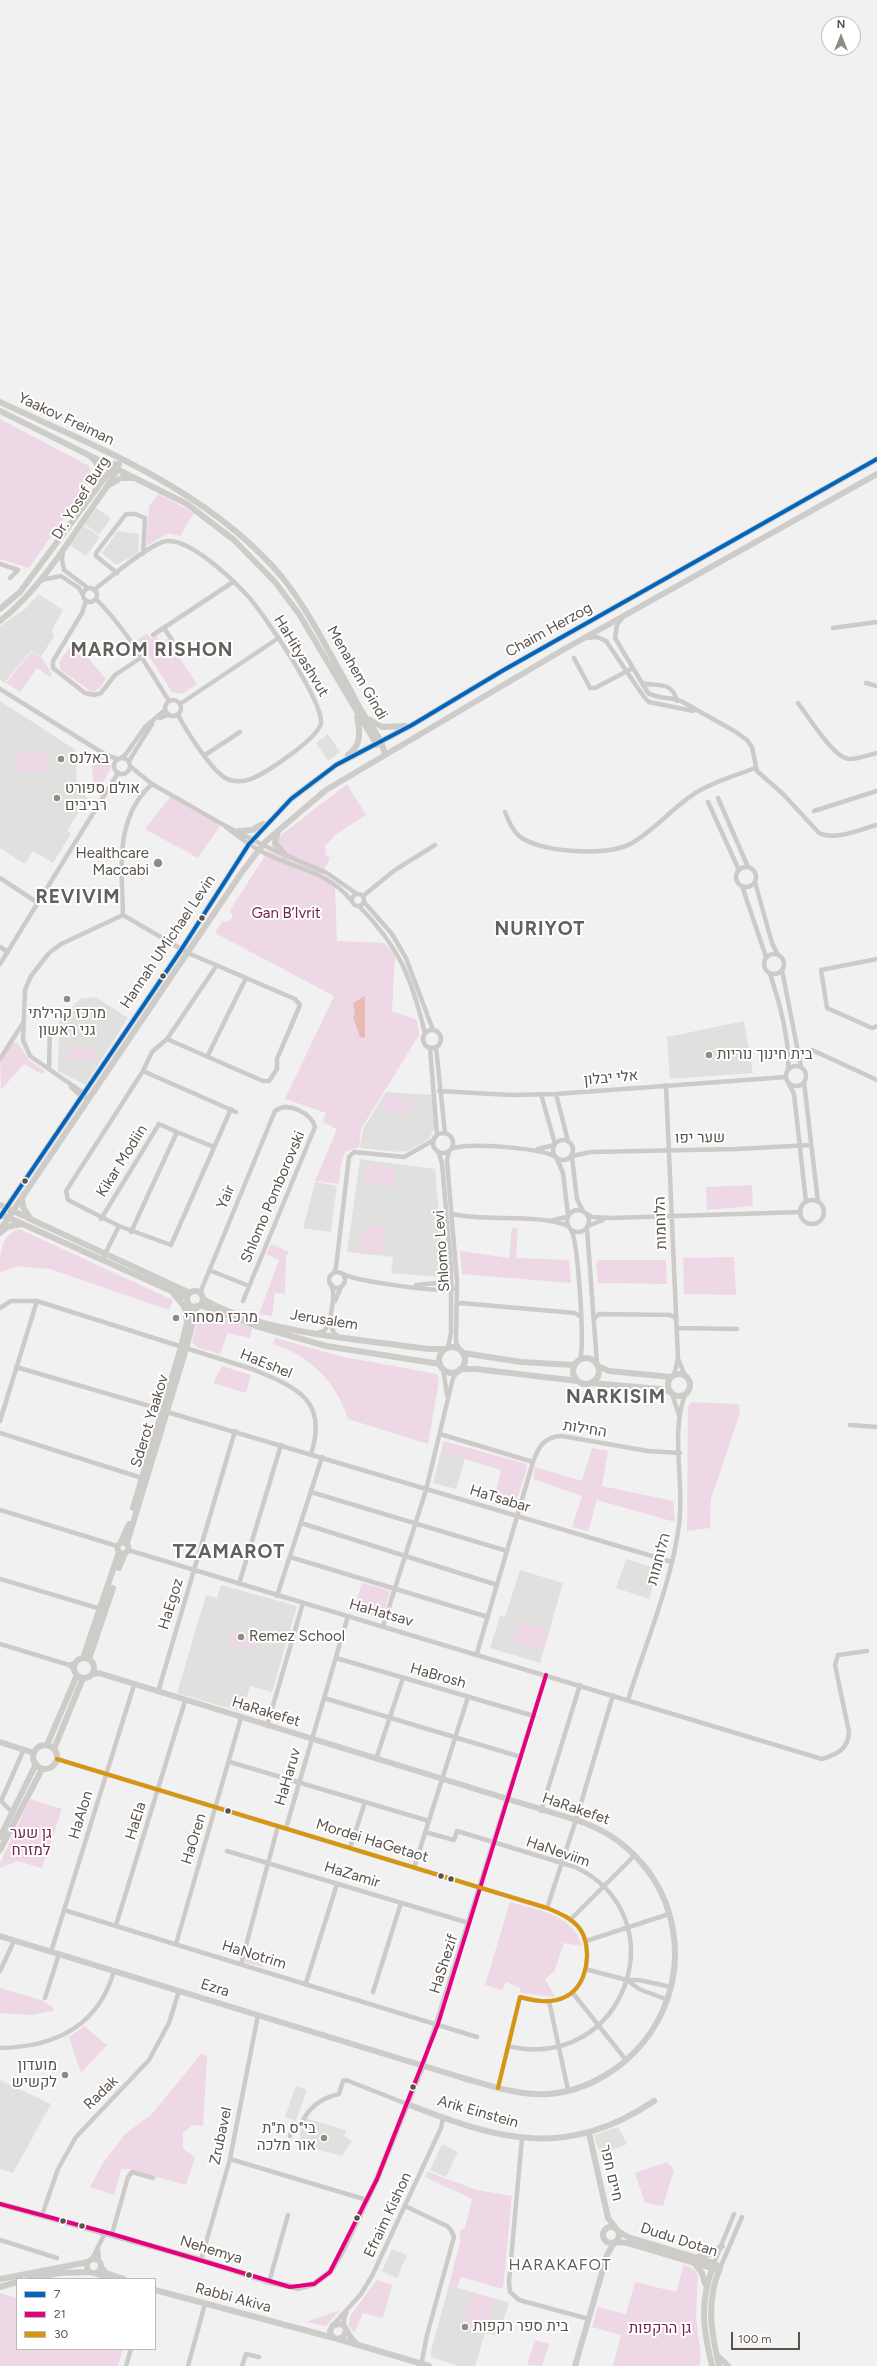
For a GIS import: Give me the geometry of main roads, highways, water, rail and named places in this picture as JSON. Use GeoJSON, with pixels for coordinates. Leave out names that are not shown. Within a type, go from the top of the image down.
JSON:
{"type":"FeatureCollection","features":[{"type":"Feature","properties":{"kind":"place","name":"באלנס"},"geometry":{"type":"Point","coordinates":[61,759]}},
{"type":"Feature","properties":{"kind":"place","name":"אולם ספורט רביבים"},"geometry":{"type":"Point","coordinates":[57,798]}},
{"type":"Feature","properties":{"kind":"place","name":"Healthcare Maccabi"},"geometry":{"type":"Point","coordinates":[158,863]}},
{"type":"Feature","properties":{"kind":"place","name":"מרכז קהילתי גני ראשון"},"geometry":{"type":"Point","coordinates":[67,999]}},
{"type":"Feature","properties":{"kind":"place","name":"בית חינוך נוריות"},"geometry":{"type":"Point","coordinates":[709,1055]}},
{"type":"Feature","properties":{"kind":"place","name":"מרכז מסחרי"},"geometry":{"type":"Point","coordinates":[176,1318]}},
{"type":"Feature","properties":{"kind":"place","name":"Remez School"},"geometry":{"type":"Point","coordinates":[241,1637]}},
{"type":"Feature","properties":{"kind":"place","name":"מועדון לקשיש"},"geometry":{"type":"Point","coordinates":[65,2075]}},
{"type":"Feature","properties":{"kind":"place","name":"בי\"ס ת\"ת אור מלכה"},"geometry":{"type":"Point","coordinates":[324,2138]}},
{"type":"Feature","properties":{"kind":"place","name":"בית ספר רקפות"},"geometry":{"type":"Point","coordinates":[465,2327]}},
{"type":"Feature","properties":{"kind":"district","name":"MAROM RISHON"},"geometry":{"type":"Point","coordinates":[152,650]}},
{"type":"Feature","properties":{"kind":"district","name":"REVIVIM"},"geometry":{"type":"Point","coordinates":[78,897]}},
{"type":"Feature","properties":{"kind":"district","name":"NURIYOT"},"geometry":{"type":"Point","coordinates":[540,929]}},
{"type":"Feature","properties":{"kind":"district","name":"NARKISIM"},"geometry":{"type":"Point","coordinates":[616,1397]}},
{"type":"Feature","properties":{"kind":"district","name":"TZAMAROT"},"geometry":{"type":"Point","coordinates":[229,1552]}},
{"type":"Feature","properties":{"kind":"district","name":"HARAKAFOT"},"geometry":{"type":"Point","coordinates":[560,2265]}},
{"type":"Feature","properties":{"kind":"park label","name":"Gan B’Ivrit"},"geometry":{"type":"Point","coordinates":[286,914]}},
{"type":"Feature","properties":{"kind":"park label","name":"גן שער למזרח"},"geometry":{"type":"Point","coordinates":[31,1842]}},
{"type":"Feature","properties":{"kind":"park label","name":"גן הרקפות"},"geometry":{"type":"Point","coordinates":[660,2329]}}]}
